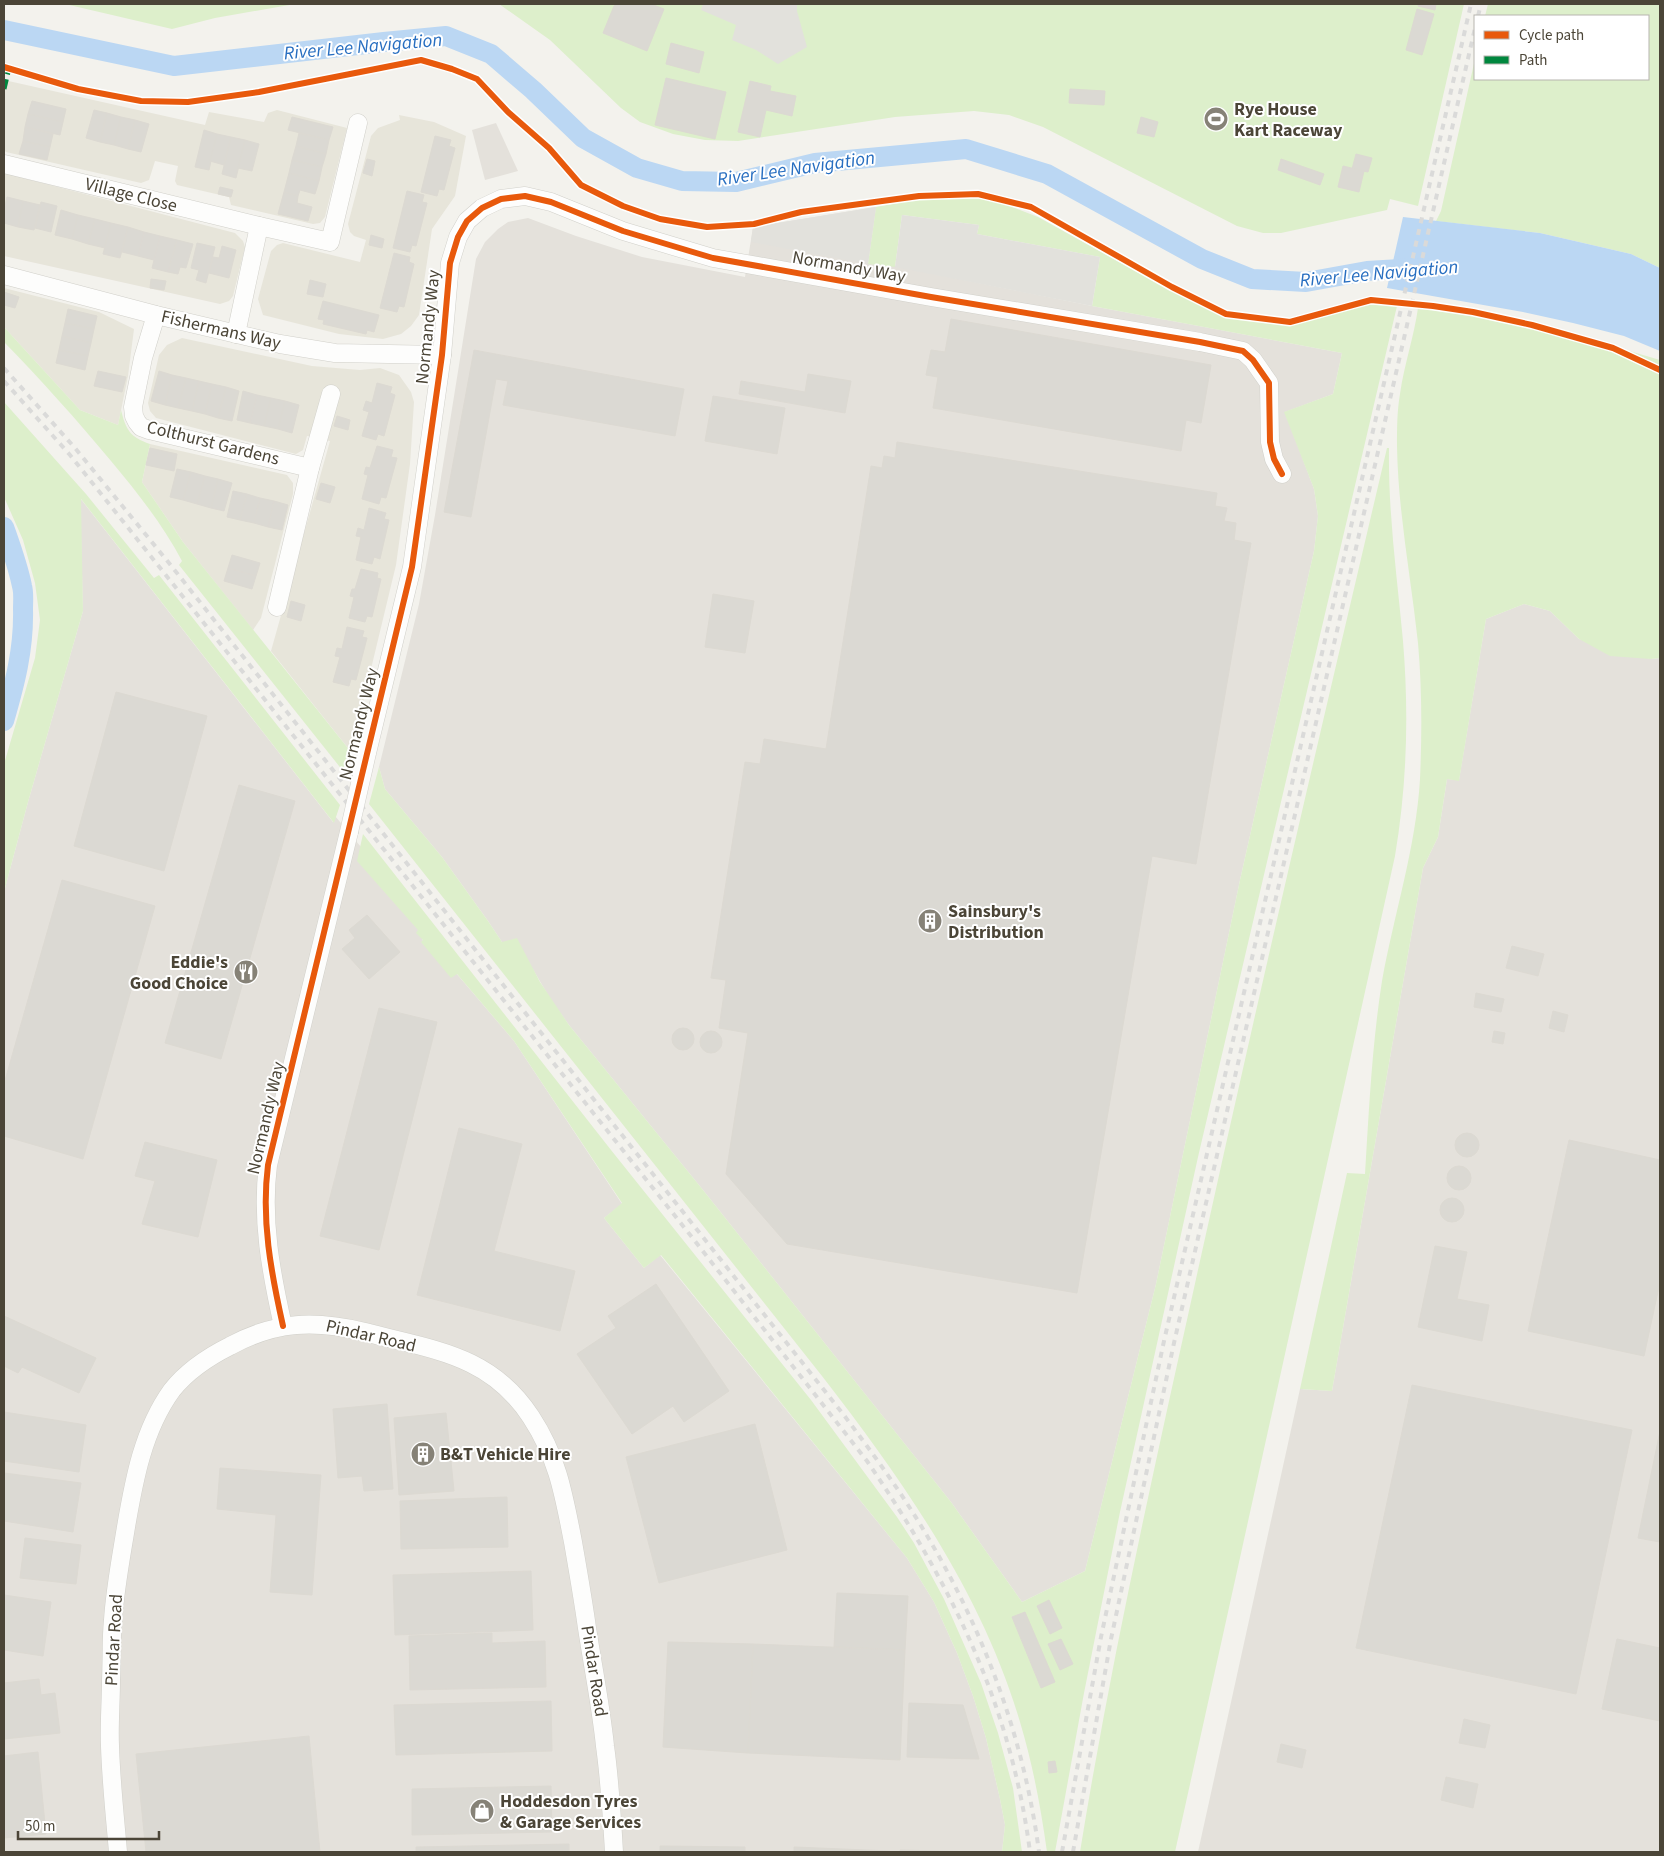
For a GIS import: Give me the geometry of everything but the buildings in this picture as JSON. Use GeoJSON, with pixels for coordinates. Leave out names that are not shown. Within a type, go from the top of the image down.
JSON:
{"type":"FeatureCollection","features":[{"type":"Feature","properties":{"kind":"street","name":"Village Close"},"geometry":{"type":"LineString","coordinates":[[4,164],[330,242],[358,123]]}},
{"type":"Feature","properties":{"kind":"street","name":"Normandy Way"},"geometry":{"type":"LineString","coordinates":[[283,1326],[266,1231],[265,1190],[268,1164],[412,567],[442,355],[450,264],[458,237],[467,221],[482,208],[500,199],[526,196],[550,202],[623,231],[713,258],[1243,351],[1253,360],[1269,383],[1270,442],[1274,459],[1282,474]]}},
{"type":"Feature","properties":{"kind":"street"},"geometry":{"type":"LineString","coordinates":[[236,334],[259,226]]}},
{"type":"Feature","properties":{"kind":"street","name":"Fishermans Way"},"geometry":{"type":"LineString","coordinates":[[4,275],[156,315],[280,344],[334,353],[442,355]]}},
{"type":"Feature","properties":{"kind":"street","name":"Colthurst Gardens"},"geometry":{"type":"LineString","coordinates":[[156,315],[143,358],[133,407],[134,416],[141,427],[310,468]]}},
{"type":"Feature","properties":{"kind":"street"},"geometry":{"type":"LineString","coordinates":[[277,607],[310,468],[331,394]]}},
{"type":"Feature","properties":{"kind":"street","name":"Pindar Road"},"geometry":{"type":"LineString","coordinates":[[118,1852],[110,1747],[113,1620],[132,1490],[144,1445],[153,1423],[173,1389],[201,1362],[242,1339],[283,1326],[319,1323],[422,1347],[481,1367],[505,1385],[531,1418],[556,1464],[564,1491],[605,1742],[614,1852]]}},
{"type":"Feature","properties":{"kind":"shaded area"},"geometry":{"type":"Polygon","coordinates":[[[703,4],[797,4],[797,11],[807,47],[778,64],[756,50],[732,40],[736,25],[701,10],[703,4]]]}},
{"type":"Feature","properties":{"kind":"shaded area"},"geometry":{"type":"Polygon","coordinates":[[[4,80],[205,125],[209,112],[264,122],[268,113],[277,110],[347,128],[325,217],[320,223],[313,224],[231,205],[229,197],[177,185],[175,181],[178,166],[155,161],[149,180],[141,183],[6,152],[4,150],[4,80]]]}},
{"type":"Feature","properties":{"kind":"shaded area"},"geometry":{"type":"Polygon","coordinates":[[[399,115],[434,122],[466,136],[455,196],[432,229],[419,315],[411,326],[401,334],[383,339],[339,334],[263,315],[258,299],[271,251],[277,245],[283,243],[360,262],[366,240],[354,236],[350,232],[348,224],[371,136],[378,128],[400,120],[399,115]]]}},
{"type":"Feature","properties":{"kind":"shaded area"},"geometry":{"type":"Polygon","coordinates":[[[496,123],[518,171],[485,180],[472,130],[496,123]]]}},
{"type":"Feature","properties":{"kind":"shaded area"},"geometry":{"type":"Polygon","coordinates":[[[4,173],[235,233],[243,241],[245,247],[233,296],[229,301],[220,304],[4,256],[4,173]]]}},
{"type":"Feature","properties":{"kind":"shaded area"},"geometry":{"type":"Polygon","coordinates":[[[876,207],[868,263],[895,266],[1092,306],[1342,353],[1333,394],[1285,412],[1314,489],[1318,516],[1314,551],[1240,880],[1156,1284],[1085,1571],[1022,1602],[951,1502],[569,1025],[551,1000],[528,961],[502,942],[442,857],[385,789],[379,767],[419,604],[476,259],[485,242],[508,222],[528,218],[642,257],[745,277],[753,227],[876,207]]]}},
{"type":"Feature","properties":{"kind":"shaded area"},"geometry":{"type":"Polygon","coordinates":[[[876,207],[868,264],[751,242],[753,227],[876,207]]]}},
{"type":"Feature","properties":{"kind":"shaded area"},"geometry":{"type":"Polygon","coordinates":[[[902,215],[979,225],[977,234],[1100,257],[1092,306],[895,267],[902,215]]]}},
{"type":"Feature","properties":{"kind":"shaded area"},"geometry":{"type":"Polygon","coordinates":[[[4,288],[99,312],[134,329],[128,376],[118,425],[80,410],[4,327],[4,288]]]}},
{"type":"Feature","properties":{"kind":"shaded area"},"geometry":{"type":"Polygon","coordinates":[[[182,338],[312,366],[360,370],[380,368],[399,375],[411,392],[414,402],[410,464],[396,565],[351,752],[271,651],[330,441],[307,436],[303,450],[296,454],[156,418],[150,411],[148,403],[159,355],[167,345],[182,338]]]}},
{"type":"Feature","properties":{"kind":"shaded area"},"geometry":{"type":"Polygon","coordinates":[[[150,444],[287,475],[293,483],[293,494],[261,618],[253,630],[183,542],[142,482],[150,444]]]}},
{"type":"Feature","properties":{"kind":"shaded area"},"geometry":{"type":"Polygon","coordinates":[[[80,498],[333,822],[335,816],[361,847],[358,861],[419,930],[422,942],[451,977],[456,973],[514,1041],[622,1204],[604,1218],[644,1268],[660,1255],[907,1558],[934,1602],[957,1653],[973,1696],[986,1738],[1005,1825],[1002,1852],[4,1852],[4,892],[83,611],[80,498]]]}},
{"type":"Feature","properties":{"kind":"shaded area"},"geometry":{"type":"Polygon","coordinates":[[[1524,604],[1550,611],[1579,639],[1651,659],[1660,658],[1660,1852],[1198,1852],[1300,1389],[1332,1391],[1423,868],[1438,837],[1447,779],[1459,780],[1486,619],[1524,604]]]}},
{"type":"Feature","properties":{"kind":"green space"},"geometry":{"type":"Polygon","coordinates":[[[65,4],[295,4],[215,18],[172,29],[65,4]]]}},
{"type":"Feature","properties":{"kind":"green space","name":"Rye House Kart Raceway"},"geometry":{"type":"Polygon","coordinates":[[[499,4],[1464,4],[1418,206],[1390,199],[1387,210],[1281,233],[1263,233],[1237,226],[1043,127],[1009,115],[974,111],[895,117],[738,141],[705,140],[673,134],[640,122],[621,108],[550,40],[499,4]]]}},
{"type":"Feature","properties":{"kind":"green space"},"geometry":{"type":"Polygon","coordinates":[[[1488,4],[1660,4],[1660,268],[1631,254],[1540,233],[1436,221],[1441,211],[1474,63],[1474,80],[1649,80],[1649,15],[1485,15],[1488,4]]]}},
{"type":"Feature","properties":{"kind":"green space"},"geometry":{"type":"Polygon","coordinates":[[[968,195],[999,202],[1038,217],[1137,272],[1219,310],[1271,318],[1317,316],[1353,307],[1378,304],[1397,306],[1198,1157],[1120,1512],[1055,1852],[1047,1852],[1029,1754],[1004,1674],[985,1628],[962,1584],[938,1540],[911,1498],[822,1376],[369,804],[379,767],[385,789],[442,857],[502,942],[517,938],[540,982],[569,1025],[951,1502],[1022,1602],[1085,1571],[1156,1284],[1240,880],[1314,551],[1318,516],[1314,489],[1284,412],[1333,394],[1342,353],[1092,306],[1100,257],[977,234],[979,225],[902,215],[895,267],[868,264],[876,207],[936,196],[968,195]]]}},
{"type":"Feature","properties":{"kind":"green space"},"geometry":{"type":"Polygon","coordinates":[[[1418,308],[1507,321],[1582,337],[1660,360],[1660,658],[1610,656],[1579,639],[1550,611],[1524,604],[1486,619],[1459,781],[1447,779],[1438,837],[1423,868],[1332,1391],[1300,1389],[1347,1173],[1365,1174],[1371,1077],[1382,981],[1418,805],[1421,694],[1418,643],[1402,520],[1398,471],[1397,420],[1404,372],[1418,308]]]}},
{"type":"Feature","properties":{"kind":"green space"},"geometry":{"type":"Polygon","coordinates":[[[4,327],[80,410],[118,425],[121,410],[130,432],[138,439],[150,444],[142,482],[183,542],[351,752],[347,776],[179,565],[182,561],[149,509],[72,415],[4,342],[4,327]]]}},
{"type":"Feature","properties":{"kind":"green space"},"geometry":{"type":"Polygon","coordinates":[[[4,402],[86,494],[154,578],[159,575],[340,805],[334,823],[81,499],[83,611],[4,892],[4,764],[35,658],[40,620],[35,583],[23,540],[4,497],[4,402]]]}},
{"type":"Feature","properties":{"kind":"green space"},"geometry":{"type":"Polygon","coordinates":[[[1387,448],[1389,448],[1391,520],[1403,641],[1406,695],[1406,749],[1402,803],[1395,856],[1175,1852],[1080,1852],[1119,1636],[1219,1175],[1387,448]]]}},
{"type":"Feature","properties":{"kind":"green space"},"geometry":{"type":"Polygon","coordinates":[[[363,834],[611,1150],[811,1400],[914,1543],[944,1599],[981,1683],[998,1733],[1013,1788],[1022,1852],[1002,1852],[1005,1825],[986,1738],[973,1696],[957,1653],[934,1602],[907,1558],[661,1255],[644,1268],[604,1218],[622,1203],[514,1041],[457,974],[451,978],[421,942],[423,940],[416,933],[418,930],[357,861],[363,834]]]}},
{"type":"Feature","properties":{"kind":"water"},"geometry":{"type":"Polygon","coordinates":[[[1403,217],[1540,233],[1631,254],[1660,268],[1660,351],[1624,336],[1573,323],[1523,312],[1387,288],[1403,217]]]}},
{"type":"Feature","properties":{"kind":"waterway","name":"River Lee Navigation"},"geometry":{"type":"LineString","coordinates":[[4,30],[174,66],[446,36],[491,54],[533,90],[583,138],[637,168],[682,181],[736,182],[815,163],[966,149],[1047,174],[1202,259],[1252,279],[1306,282],[1367,271],[1417,268]]}},
{"type":"Feature","properties":{"kind":"waterway"},"geometry":{"type":"LineString","coordinates":[[4,527],[23,589],[23,624],[20,652],[4,721]]}},
{"type":"Feature","properties":{"kind":"railway"},"geometry":{"type":"LineString","coordinates":[[1062,1852],[1101,1637],[1164,1341],[1471,4]]}},
{"type":"Feature","properties":{"kind":"railway"},"geometry":{"type":"LineString","coordinates":[[1478,15],[1481,4]]}},
{"type":"Feature","properties":{"kind":"railway"},"geometry":{"type":"LineString","coordinates":[[1073,1852],[1111,1639],[1174,1343],[1474,32]]}},
{"type":"Feature","properties":{"kind":"railway"},"geometry":{"type":"LineString","coordinates":[[4,368],[75,448],[169,563],[843,1414],[884,1470],[914,1514],[945,1567],[982,1644],[1012,1725],[1032,1809],[1039,1852]]}},
{"type":"Feature","properties":{"kind":"railway"},"geometry":{"type":"LineString","coordinates":[[4,381],[70,455],[691,1236],[867,1461],[925,1553],[973,1647],[992,1696],[1008,1746],[1021,1798],[1030,1852]]}},
{"type":"Feature","properties":{"kind":"marked path"},"geometry":{"type":"LineString","coordinates":[[4,89],[9,68]]}},
{"type":"Feature","properties":{"kind":"cycle path"},"geometry":{"type":"LineString","coordinates":[[4,67],[78,89],[141,101],[188,102],[259,92],[421,60],[477,79],[508,112],[549,148],[581,185],[623,206],[660,219],[707,227],[754,224],[801,212],[919,196],[978,194],[1031,207],[1172,287],[1226,314],[1290,322],[1371,300],[1433,306],[1473,312],[1532,325],[1613,348],[1660,370]]}},
{"type":"Feature","properties":{"kind":"cycle path"},"geometry":{"type":"LineString","coordinates":[[283,1326],[268,1246],[266,1206],[268,1165],[412,567],[442,355],[450,263],[458,237],[467,221],[482,208],[501,199],[525,196],[551,202],[623,231],[713,258],[1243,351],[1253,360],[1269,383],[1270,442],[1274,459],[1282,474]]}},
{"type":"Feature","properties":{"kind":"place","name":"Rye House Kart Raceway"},"geometry":{"type":"Point","coordinates":[1216,119]}},
{"type":"Feature","properties":{"kind":"place","name":"Sainsbury's Distribution"},"geometry":{"type":"Point","coordinates":[930,921]}},
{"type":"Feature","properties":{"kind":"place","name":"Eddie's Good Choice"},"geometry":{"type":"Point","coordinates":[246,972]}},
{"type":"Feature","properties":{"kind":"place","name":"B&T Vehicle Hire"},"geometry":{"type":"Point","coordinates":[423,1454]}},
{"type":"Feature","properties":{"kind":"place","name":"Hoddesdon Tyres & Garage Services"},"geometry":{"type":"Point","coordinates":[482,1811]}}]}
